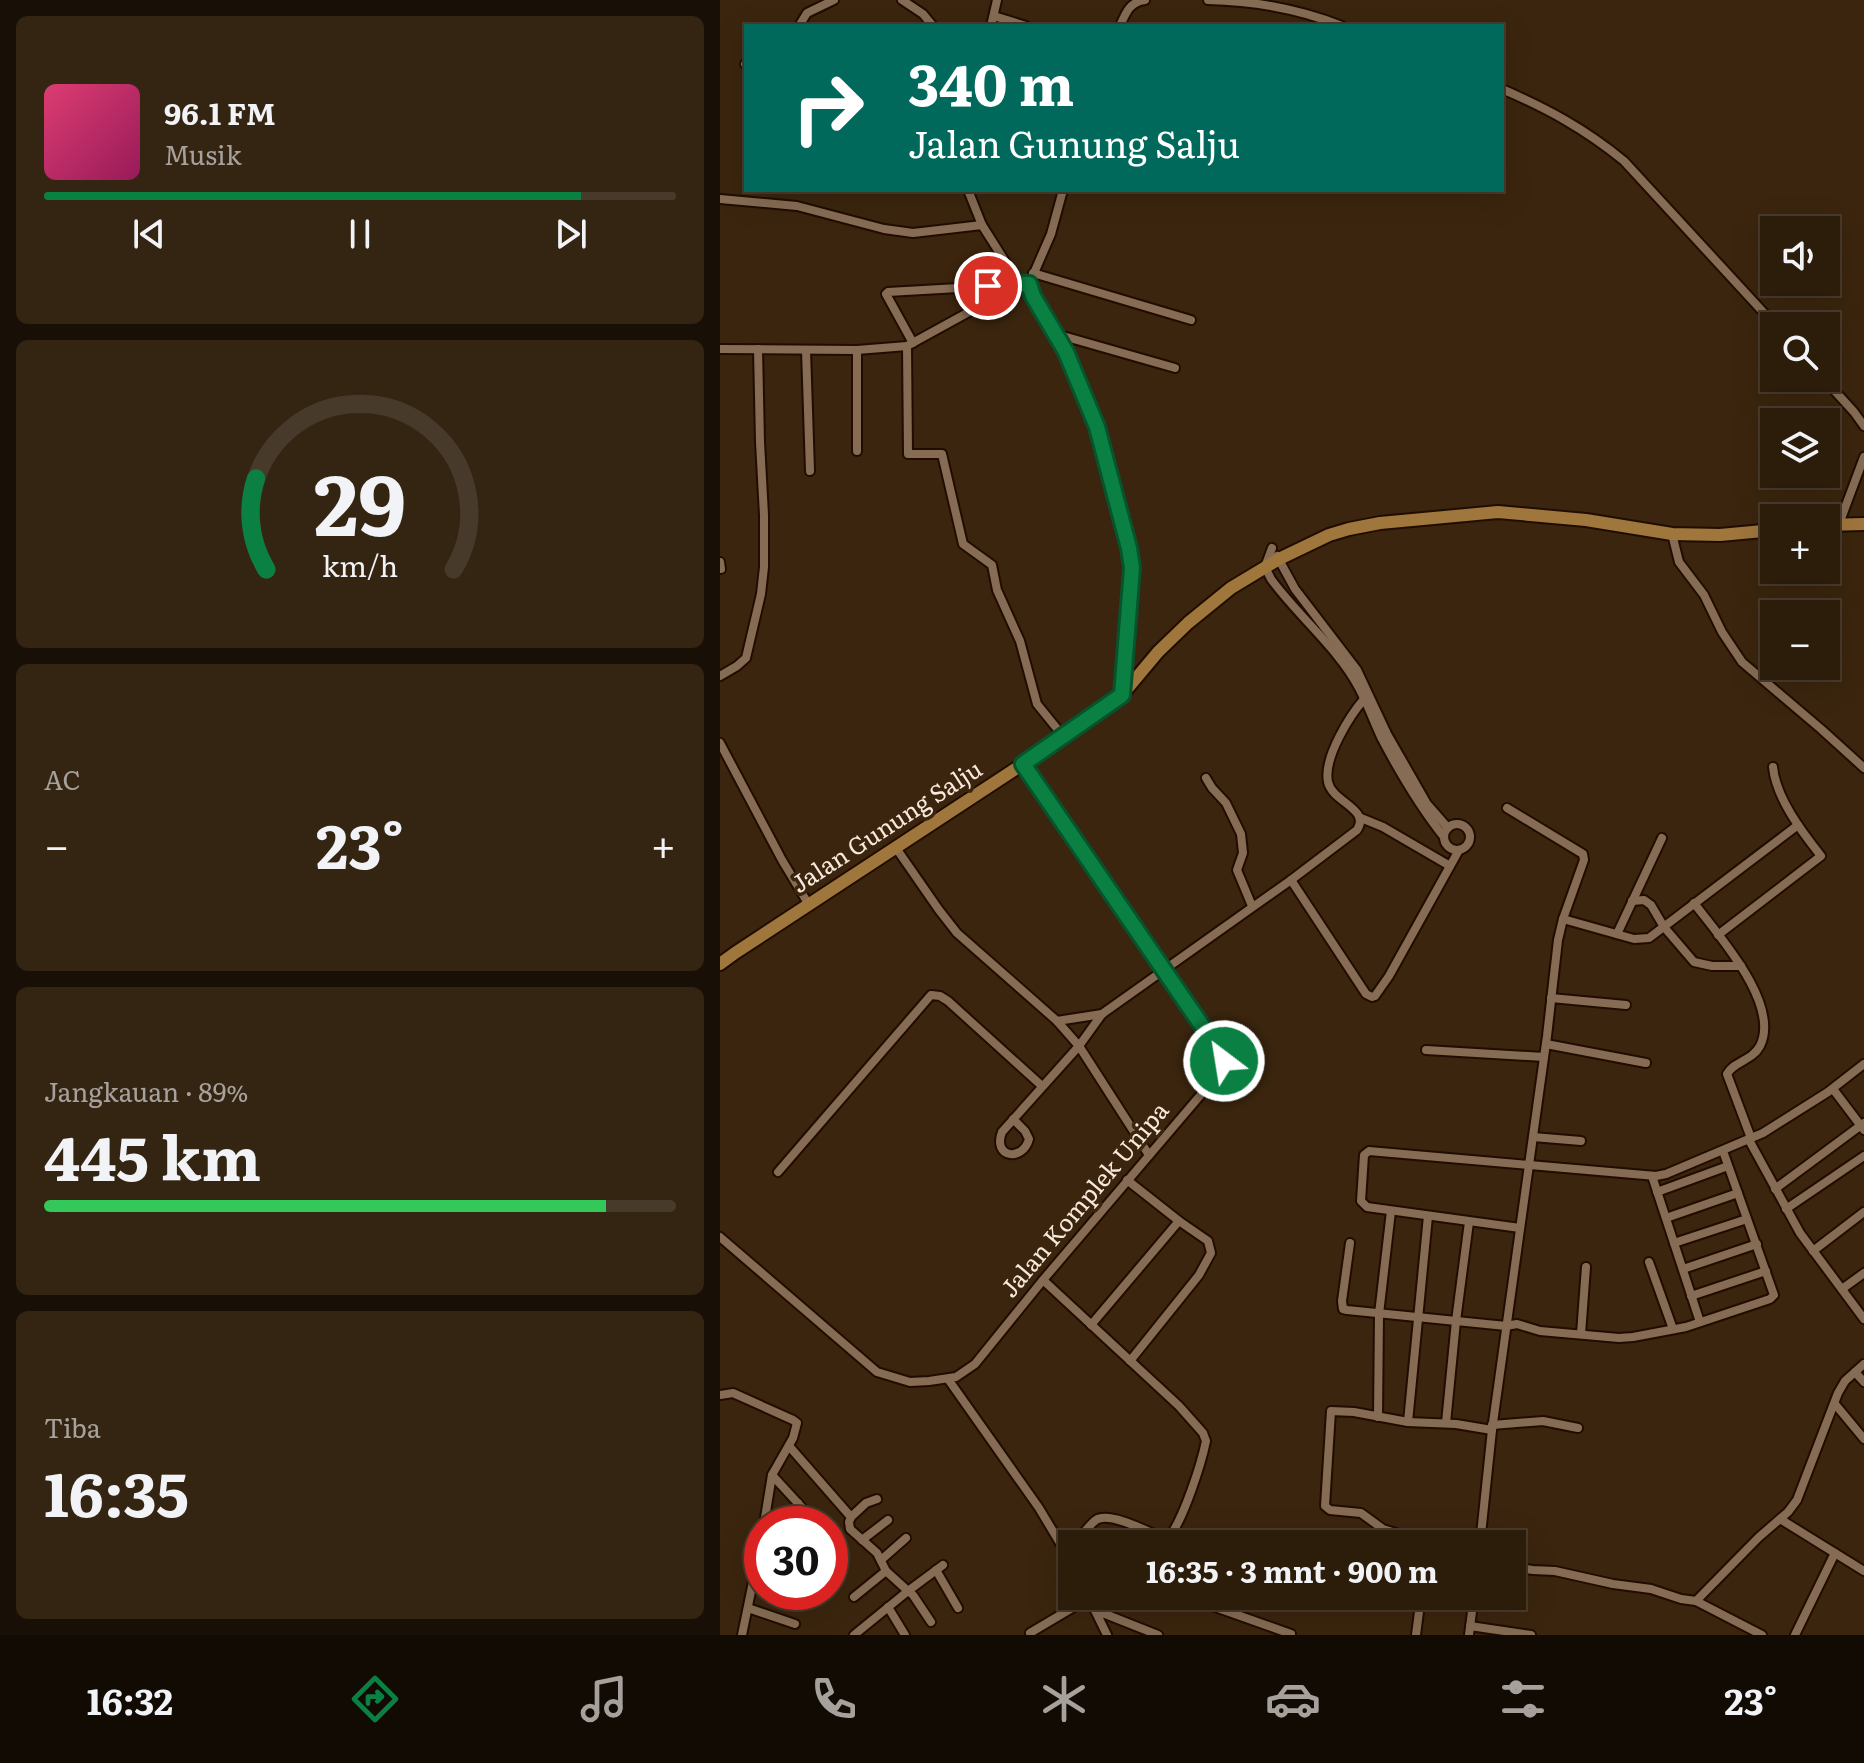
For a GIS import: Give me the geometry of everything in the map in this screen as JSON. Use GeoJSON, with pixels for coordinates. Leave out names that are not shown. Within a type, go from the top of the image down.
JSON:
{"type":"FeatureCollection","features":[{"type":"Feature","properties":{"kind":"main road","name":"Jalan Gunung Salju"},"geometry":{"type":"LineString","coordinates":[[720,964],[1122,695],[1158,652],[1231,588],[1279,559],[1329,535],[1410,520],[1498,512],[1586,520],[1672,534],[1720,535],[1760,531]]}},
{"type":"Feature","properties":{"kind":"main road"},"geometry":{"type":"LineString","coordinates":[[1840,524],[1864,524]]}},
{"type":"Feature","properties":{"kind":"street"},"geometry":{"type":"LineString","coordinates":[[800,24],[807,13],[834,0]]}},
{"type":"Feature","properties":{"kind":"street"},"geometry":{"type":"LineString","coordinates":[[902,0],[923,14],[931,24]]}},
{"type":"Feature","properties":{"kind":"street"},"geometry":{"type":"LineString","coordinates":[[992,24],[997,0]]}},
{"type":"Feature","properties":{"kind":"street"},"geometry":{"type":"LineString","coordinates":[[1121,24],[1133,3],[1145,0]]}},
{"type":"Feature","properties":{"kind":"street"},"geometry":{"type":"LineString","coordinates":[[1208,0],[1276,6],[1337,24]]}},
{"type":"Feature","properties":{"kind":"street"},"geometry":{"type":"LineString","coordinates":[[1122,1],[1128,8]]}},
{"type":"Feature","properties":{"kind":"street"},"geometry":{"type":"LineString","coordinates":[[994,16],[1020,24]]}},
{"type":"Feature","properties":{"kind":"street"},"geometry":{"type":"LineString","coordinates":[[1504,90],[1557,114],[1600,141],[1624,161],[1763,312]]}},
{"type":"Feature","properties":{"kind":"street"},"geometry":{"type":"LineString","coordinates":[[969,192],[982,225],[1015,284]]}},
{"type":"Feature","properties":{"kind":"street"},"geometry":{"type":"LineString","coordinates":[[1062,192],[1051,234],[1029,284],[1070,362],[1097,427],[1129,548],[1132,586],[1122,695]]}},
{"type":"Feature","properties":{"kind":"street"},"geometry":{"type":"LineString","coordinates":[[720,199],[797,206],[884,229],[913,233],[982,225]]}},
{"type":"Feature","properties":{"kind":"street"},"geometry":{"type":"LineString","coordinates":[[1033,273],[1191,320]]}},
{"type":"Feature","properties":{"kind":"street"},"geometry":{"type":"LineString","coordinates":[[720,349],[857,350],[910,345],[1015,284]]}},
{"type":"Feature","properties":{"kind":"street"},"geometry":{"type":"LineString","coordinates":[[1029,284],[886,294],[910,345],[908,454],[942,454],[963,544],[992,565],[997,590],[1020,641],[1037,704],[1063,736]]}},
{"type":"Feature","properties":{"kind":"street"},"geometry":{"type":"LineString","coordinates":[[1056,334],[1175,368]]}},
{"type":"Feature","properties":{"kind":"street"},"geometry":{"type":"LineString","coordinates":[[720,676],[746,658],[763,580],[764,515],[758,349]]}},
{"type":"Feature","properties":{"kind":"street"},"geometry":{"type":"LineString","coordinates":[[806,350],[810,471]]}},
{"type":"Feature","properties":{"kind":"street"},"geometry":{"type":"LineString","coordinates":[[857,350],[857,451]]}},
{"type":"Feature","properties":{"kind":"street"},"geometry":{"type":"LineString","coordinates":[[1836,392],[1864,426]]}},
{"type":"Feature","properties":{"kind":"street"},"geometry":{"type":"LineString","coordinates":[[1840,509],[1864,457]]}},
{"type":"Feature","properties":{"kind":"street"},"geometry":{"type":"LineString","coordinates":[[1672,534],[1679,562],[1704,595],[1722,632],[1742,662],[1864,768]]}},
{"type":"Feature","properties":{"kind":"street"},"geometry":{"type":"LineString","coordinates":[[1279,559],[1295,589],[1364,682],[1366,697],[1342,731],[1331,761],[1329,785],[1361,818],[1383,827],[1450,866]]}},
{"type":"Feature","properties":{"kind":"street"},"geometry":{"type":"LineString","coordinates":[[720,562],[721,569]]}},
{"type":"Feature","properties":{"kind":"street"},"geometry":{"type":"LineString","coordinates":[[1265,567],[1277,587],[1337,657],[1366,697],[1420,798],[1446,832],[1448,847],[1459,850],[1469,842],[1469,832],[1465,827],[1460,825],[1446,832]]}},
{"type":"Feature","properties":{"kind":"street"},"geometry":{"type":"LineString","coordinates":[[1353,716],[1373,712]]}},
{"type":"Feature","properties":{"kind":"street"},"geometry":{"type":"LineString","coordinates":[[720,743],[809,905]]}},
{"type":"Feature","properties":{"kind":"street","name":"Jalan Komplek Unipa"},"geometry":{"type":"LineString","coordinates":[[948,1379],[975,1364],[1221,1071],[1224,1061],[1023,764]]}},
{"type":"Feature","properties":{"kind":"street"},"geometry":{"type":"LineString","coordinates":[[1718,935],[1821,856],[1785,803],[1773,767]]}},
{"type":"Feature","properties":{"kind":"street"},"geometry":{"type":"LineString","coordinates":[[1206,778],[1230,811],[1241,834],[1243,853],[1237,870],[1252,906]]}},
{"type":"Feature","properties":{"kind":"street"},"geometry":{"type":"LineString","coordinates":[[1481,1530],[1492,1428],[1558,940],[1584,857],[1507,808]]}},
{"type":"Feature","properties":{"kind":"street"},"geometry":{"type":"LineString","coordinates":[[1013,1119],[1079,1046],[1102,1014],[1291,880],[1357,830],[1361,818]]}},
{"type":"Feature","properties":{"kind":"street"},"geometry":{"type":"LineString","coordinates":[[1563,919],[1617,934],[1649,938],[1798,825]]}},
{"type":"Feature","properties":{"kind":"street"},"geometry":{"type":"LineString","coordinates":[[1617,934],[1662,838]]}},
{"type":"Feature","properties":{"kind":"street"},"geometry":{"type":"LineString","coordinates":[[896,848],[957,933],[1057,1021],[1079,1046],[1149,1155]]}},
{"type":"Feature","properties":{"kind":"street"},"geometry":{"type":"LineString","coordinates":[[1291,880],[1366,994],[1372,997],[1389,976],[1459,850]]}},
{"type":"Feature","properties":{"kind":"street"},"geometry":{"type":"LineString","coordinates":[[1632,901],[1640,899],[1648,902],[1664,927],[1694,962],[1712,966],[1741,966]]}},
{"type":"Feature","properties":{"kind":"street"},"geometry":{"type":"LineString","coordinates":[[1694,903],[1750,979],[1762,1013],[1761,1045],[1754,1054],[1731,1067],[1727,1074],[1750,1139],[1800,1233],[1842,1289],[1861,1306],[1864,1319]]}},
{"type":"Feature","properties":{"kind":"street"},"geometry":{"type":"LineString","coordinates":[[778,1172],[931,995],[948,1001],[1042,1086]]}},
{"type":"Feature","properties":{"kind":"street"},"geometry":{"type":"LineString","coordinates":[[1551,998],[1626,1005]]}},
{"type":"Feature","properties":{"kind":"street"},"geometry":{"type":"LineString","coordinates":[[1057,1021],[1102,1014]]}},
{"type":"Feature","properties":{"kind":"street"},"geometry":{"type":"LineString","coordinates":[[1546,1044],[1646,1063]]}},
{"type":"Feature","properties":{"kind":"street"},"geometry":{"type":"LineString","coordinates":[[1426,1050],[1544,1057]]}},
{"type":"Feature","properties":{"kind":"street"},"geometry":{"type":"LineString","coordinates":[[1520,1228],[1367,1207],[1361,1201],[1366,1153],[1652,1176],[1666,1174],[1750,1139],[1803,1109],[1864,1064]]}},
{"type":"Feature","properties":{"kind":"street"},"geometry":{"type":"LineString","coordinates":[[1775,1189],[1863,1126],[1833,1089]]}},
{"type":"Feature","properties":{"kind":"street"},"geometry":{"type":"LineString","coordinates":[[1533,1137],[1581,1141]]}},
{"type":"Feature","properties":{"kind":"street"},"geometry":{"type":"LineString","coordinates":[[1350,1243],[1342,1306],[1347,1310],[1506,1326],[1517,1324],[1540,1331],[1619,1338],[1673,1329],[1773,1297],[1723,1151]]}},
{"type":"Feature","properties":{"kind":"street"},"geometry":{"type":"LineString","coordinates":[[1786,1209],[1864,1156]]}},
{"type":"Feature","properties":{"kind":"street"},"geometry":{"type":"LineString","coordinates":[[1657,1192],[1728,1166]]}},
{"type":"Feature","properties":{"kind":"street"},"geometry":{"type":"LineString","coordinates":[[1652,1176],[1700,1322]]}},
{"type":"Feature","properties":{"kind":"street"},"geometry":{"type":"LineString","coordinates":[[1127,1180],[1208,1241],[1211,1253],[1199,1275],[1130,1361]]}},
{"type":"Feature","properties":{"kind":"street"},"geometry":{"type":"LineString","coordinates":[[1666,1218],[1738,1193]]}},
{"type":"Feature","properties":{"kind":"street"},"geometry":{"type":"LineString","coordinates":[[1378,1417],[1379,1314],[1391,1211]]}},
{"type":"Feature","properties":{"kind":"street"},"geometry":{"type":"LineString","coordinates":[[1813,1251],[1864,1212]]}},
{"type":"Feature","properties":{"kind":"street"},"geometry":{"type":"LineString","coordinates":[[1408,1422],[1428,1216]]}},
{"type":"Feature","properties":{"kind":"street"},"geometry":{"type":"LineString","coordinates":[[1674,1243],[1747,1219]]}},
{"type":"Feature","properties":{"kind":"street"},"geometry":{"type":"LineString","coordinates":[[1091,1325],[1179,1221]]}},
{"type":"Feature","properties":{"kind":"street"},"geometry":{"type":"LineString","coordinates":[[1446,1423],[1469,1222]]}},
{"type":"Feature","properties":{"kind":"street"},"geometry":{"type":"LineString","coordinates":[[720,1237],[877,1372],[910,1382],[948,1379],[1058,1533]]}},
{"type":"Feature","properties":{"kind":"street"},"geometry":{"type":"LineString","coordinates":[[1683,1269],[1757,1244]]}},
{"type":"Feature","properties":{"kind":"street"},"geometry":{"type":"LineString","coordinates":[[1649,1262],[1673,1329]]}},
{"type":"Feature","properties":{"kind":"street"},"geometry":{"type":"LineString","coordinates":[[1581,1334],[1586,1267]]}},
{"type":"Feature","properties":{"kind":"street"},"geometry":{"type":"LineString","coordinates":[[1691,1296],[1766,1271]]}},
{"type":"Feature","properties":{"kind":"street"},"geometry":{"type":"LineString","coordinates":[[1842,1289],[1864,1273]]}},
{"type":"Feature","properties":{"kind":"street"},"geometry":{"type":"LineString","coordinates":[[1043,1280],[1179,1406],[1205,1436],[1206,1445],[1173,1530]]}},
{"type":"Feature","properties":{"kind":"street"},"geometry":{"type":"LineString","coordinates":[[1696,1601],[1797,1500],[1838,1393],[1845,1381],[1864,1364]]}},
{"type":"Feature","properties":{"kind":"street"},"geometry":{"type":"LineString","coordinates":[[1855,1372],[1864,1382]]}},
{"type":"Feature","properties":{"kind":"street"},"geometry":{"type":"LineString","coordinates":[[720,1395],[733,1393],[797,1423],[789,1446],[772,1475],[767,1506]]}},
{"type":"Feature","properties":{"kind":"street"},"geometry":{"type":"LineString","coordinates":[[1835,1404],[1864,1439]]}},
{"type":"Feature","properties":{"kind":"street"},"geometry":{"type":"LineString","coordinates":[[1386,1530],[1361,1513],[1334,1511],[1325,1506],[1331,1411],[1408,1422],[1492,1428],[1543,1421],[1578,1428]]}},
{"type":"Feature","properties":{"kind":"street"},"geometry":{"type":"LineString","coordinates":[[789,1446],[851,1517]]}},
{"type":"Feature","properties":{"kind":"street"},"geometry":{"type":"LineString","coordinates":[[772,1475],[801,1506]]}},
{"type":"Feature","properties":{"kind":"street"},"geometry":{"type":"LineString","coordinates":[[877,1499],[866,1503],[851,1517],[850,1529],[877,1553],[886,1571],[913,1595],[931,1622]]}},
{"type":"Feature","properties":{"kind":"street"},"geometry":{"type":"LineString","coordinates":[[1087,1530],[1103,1517],[1142,1530]]}},
{"type":"Feature","properties":{"kind":"street"},"geometry":{"type":"LineString","coordinates":[[1780,1519],[1864,1571]]}},
{"type":"Feature","properties":{"kind":"street"},"geometry":{"type":"LineString","coordinates":[[862,1540],[888,1520]]}},
{"type":"Feature","properties":{"kind":"street"},"geometry":{"type":"LineString","coordinates":[[881,1560],[906,1538]]}},
{"type":"Feature","properties":{"kind":"street"},"geometry":{"type":"LineString","coordinates":[[1795,1635],[1835,1553]]}},
{"type":"Feature","properties":{"kind":"street"},"geometry":{"type":"LineString","coordinates":[[854,1635],[940,1568],[958,1608]]}},
{"type":"Feature","properties":{"kind":"street"},"geometry":{"type":"LineString","coordinates":[[1526,1569],[1555,1571],[1651,1589],[1696,1601],[1762,1635]]}},
{"type":"Feature","properties":{"kind":"street"},"geometry":{"type":"LineString","coordinates":[[854,1597],[886,1571]]}},
{"type":"Feature","properties":{"kind":"street"},"geometry":{"type":"LineString","coordinates":[[888,1607],[905,1635]]}},
{"type":"Feature","properties":{"kind":"street"},"geometry":{"type":"LineString","coordinates":[[742,1635],[748,1610]]}},
{"type":"Feature","properties":{"kind":"street"},"geometry":{"type":"LineString","coordinates":[[754,1610],[795,1624]]}},
{"type":"Feature","properties":{"kind":"street"},"geometry":{"type":"LineString","coordinates":[[1030,1633],[1067,1610]]}},
{"type":"Feature","properties":{"kind":"street"},"geometry":{"type":"LineString","coordinates":[[1095,1610],[1107,1635]]}},
{"type":"Feature","properties":{"kind":"street"},"geometry":{"type":"LineString","coordinates":[[1095,1610],[1158,1635]]}},
{"type":"Feature","properties":{"kind":"street"},"geometry":{"type":"LineString","coordinates":[[1223,1610],[1291,1634]]}},
{"type":"Feature","properties":{"kind":"street"},"geometry":{"type":"LineString","coordinates":[[1416,1635],[1419,1610]]}},
{"type":"Feature","properties":{"kind":"street"},"geometry":{"type":"LineString","coordinates":[[1472,1610],[1470,1631],[1531,1635]]}},
{"type":"Feature","properties":{"kind":"street"},"geometry":{"type":"LineString","coordinates":[[865,1626],[870,1635]]}},
{"type":"Feature","properties":{"kind":"route"},"geometry":{"type":"LineString","coordinates":[[988,286],[1018,282],[1029,284],[1066,352],[1097,427],[1132,568],[1122,695],[1023,764],[1224,1061]]}}]}
